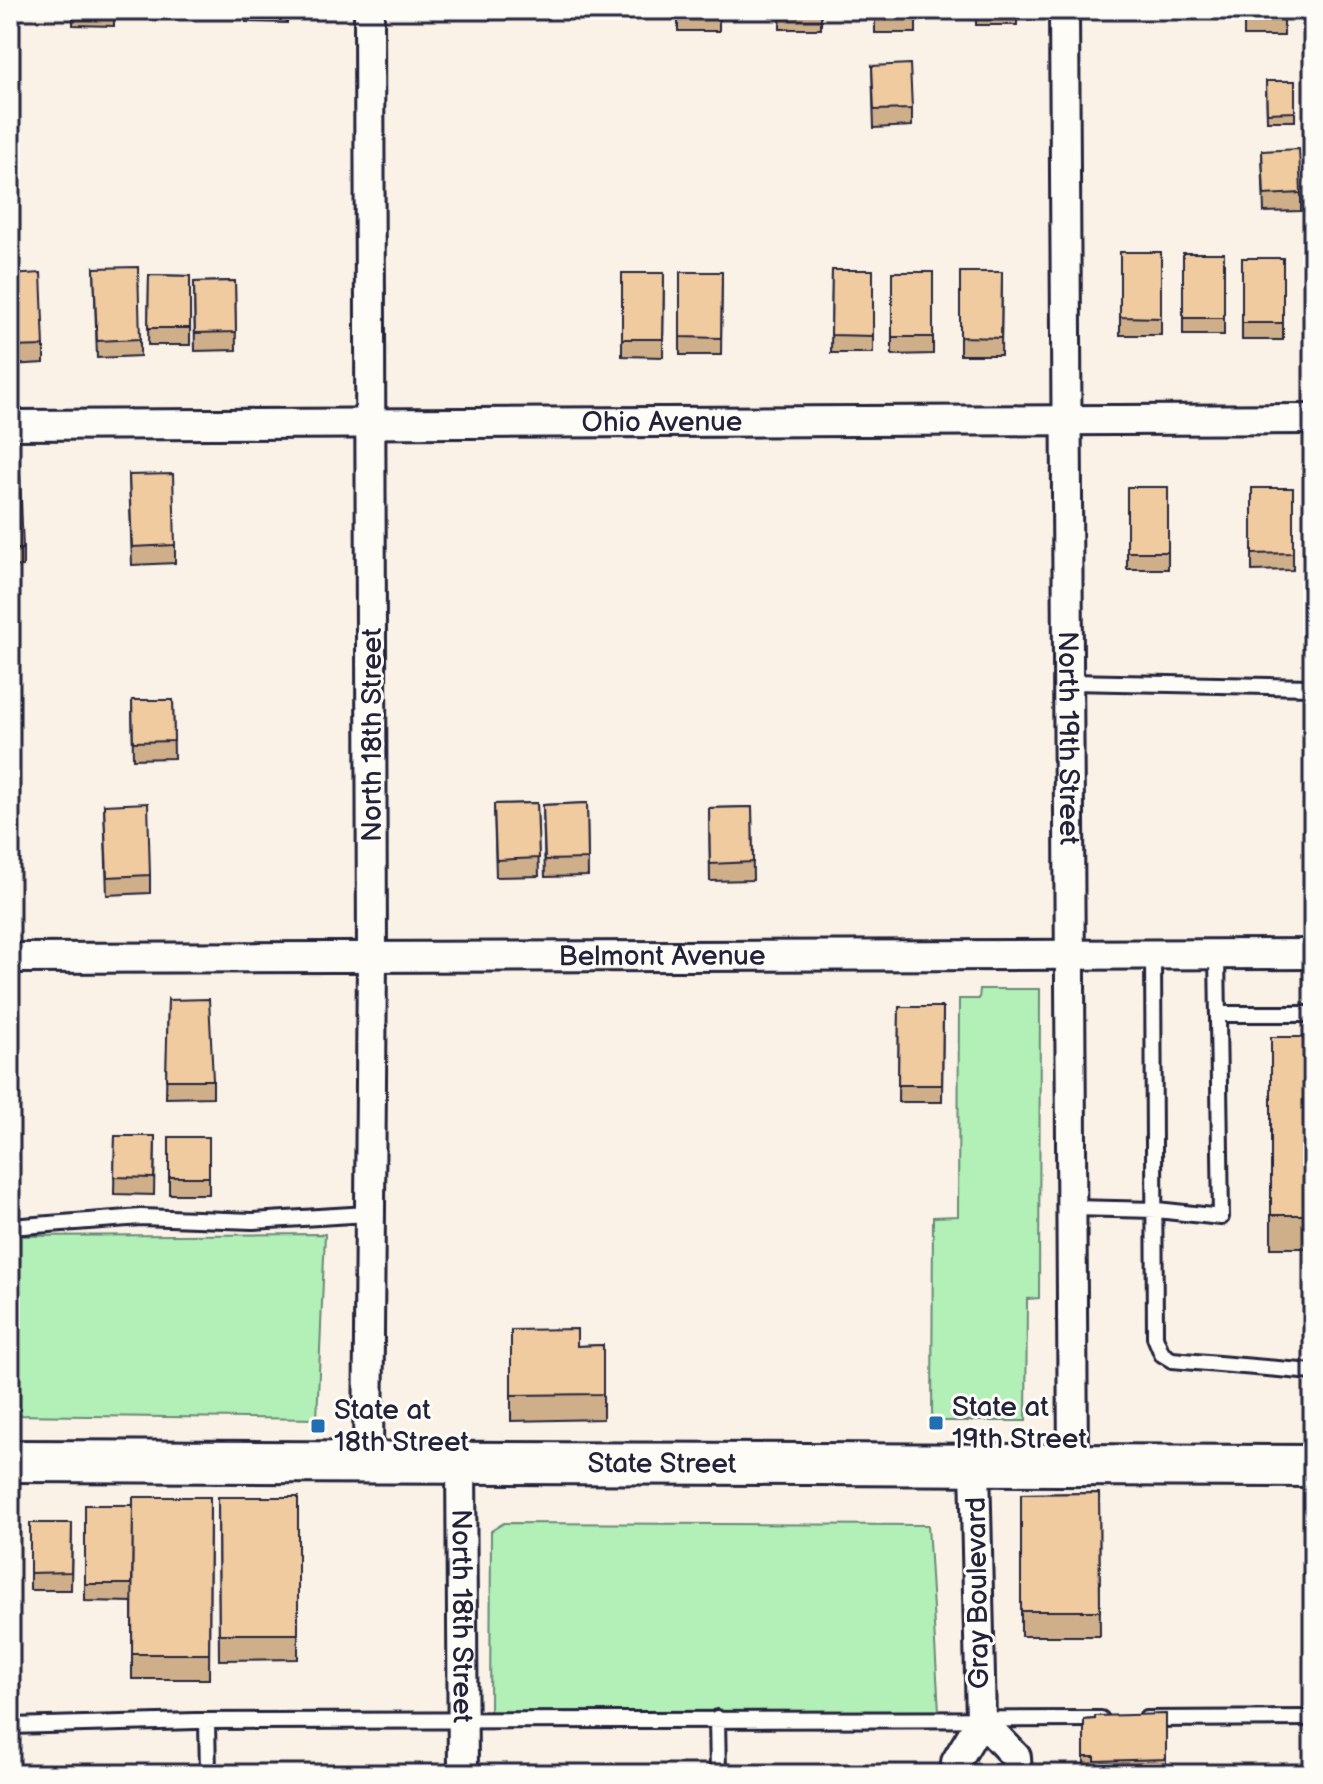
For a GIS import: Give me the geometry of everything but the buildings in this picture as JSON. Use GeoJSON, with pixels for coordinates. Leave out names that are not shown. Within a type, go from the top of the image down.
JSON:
{"type":"FeatureCollection","features":[{"type":"Feature","properties":{"kind":"main road","name":"State Street"},"geometry":{"type":"LineString","coordinates":[[10,1461],[461,1460],[1313,1466]]}},
{"type":"Feature","properties":{"kind":"street","name":"North 18th Street"},"geometry":{"type":"LineString","coordinates":[[368,1460],[372,957],[369,10]]}},
{"type":"Feature","properties":{"kind":"street","name":"North 19th Street"},"geometry":{"type":"LineString","coordinates":[[1064,10],[1073,1464]]}},
{"type":"Feature","properties":{"kind":"street","name":"Ohio Avenue"},"geometry":{"type":"LineString","coordinates":[[10,425],[1313,419]]}},
{"type":"Feature","properties":{"kind":"street","name":"Belmont Avenue"},"geometry":{"type":"LineString","coordinates":[[10,958],[1313,954]]}},
{"type":"Feature","properties":{"kind":"street","name":"North 18th Street"},"geometry":{"type":"LineString","coordinates":[[461,1460],[463,1774]]}},
{"type":"Feature","properties":{"kind":"street","name":"Gray Boulevard"},"geometry":{"type":"LineString","coordinates":[[956,1774],[956,1762],[981,1720],[975,1466]]}},
{"type":"Feature","properties":{"kind":"street","name":"Gray Boulevard"},"geometry":{"type":"LineString","coordinates":[[981,1720],[1016,1757],[1017,1774]]}},
{"type":"Feature","properties":{"kind":"lane"},"geometry":{"type":"LineString","coordinates":[[1069,682],[1313,687]]}},
{"type":"Feature","properties":{"kind":"lane"},"geometry":{"type":"LineString","coordinates":[[1072,1208],[1157,1210],[1221,1217],[1217,954]]}},
{"type":"Feature","properties":{"kind":"lane"},"geometry":{"type":"LineString","coordinates":[[1153,955],[1157,1210],[1155,1337],[1162,1354],[1189,1364],[1313,1372]]}},
{"type":"Feature","properties":{"kind":"lane"},"geometry":{"type":"LineString","coordinates":[[1218,1014],[1313,1014]]}},
{"type":"Feature","properties":{"kind":"lane"},"geometry":{"type":"LineString","coordinates":[[10,1227],[141,1217],[253,1221],[368,1214]]}},
{"type":"Feature","properties":{"kind":"lane"},"geometry":{"type":"LineString","coordinates":[[717,1718],[718,1774]]}},
{"type":"Feature","properties":{"kind":"lane"},"geometry":{"type":"LineString","coordinates":[[10,1726],[207,1721],[1313,1718]]}},
{"type":"Feature","properties":{"kind":"lane"},"geometry":{"type":"LineString","coordinates":[[207,1721],[208,1774]]}},
{"type":"Feature","properties":{"kind":"green space"},"geometry":{"type":"Polygon","coordinates":[[[980,989],[1040,989],[1039,1298],[1027,1299],[1026,1421],[932,1421],[933,1217],[958,1216],[959,999],[979,999],[980,989]]]}},
{"type":"Feature","properties":{"kind":"green space"},"geometry":{"type":"Polygon","coordinates":[[[325,1234],[317,1419],[10,1415],[10,1236],[325,1234]]]}},
{"type":"Feature","properties":{"kind":"green space"},"geometry":{"type":"Polygon","coordinates":[[[504,1523],[928,1525],[939,1711],[490,1712],[491,1531],[504,1523]]]}},
{"type":"Feature","properties":{"kind":"place","name":"State at 19th Street"},"geometry":{"type":"Point","coordinates":[936,1423]}},
{"type":"Feature","properties":{"kind":"place","name":"State at 18th Street"},"geometry":{"type":"Point","coordinates":[318,1426]}}]}
